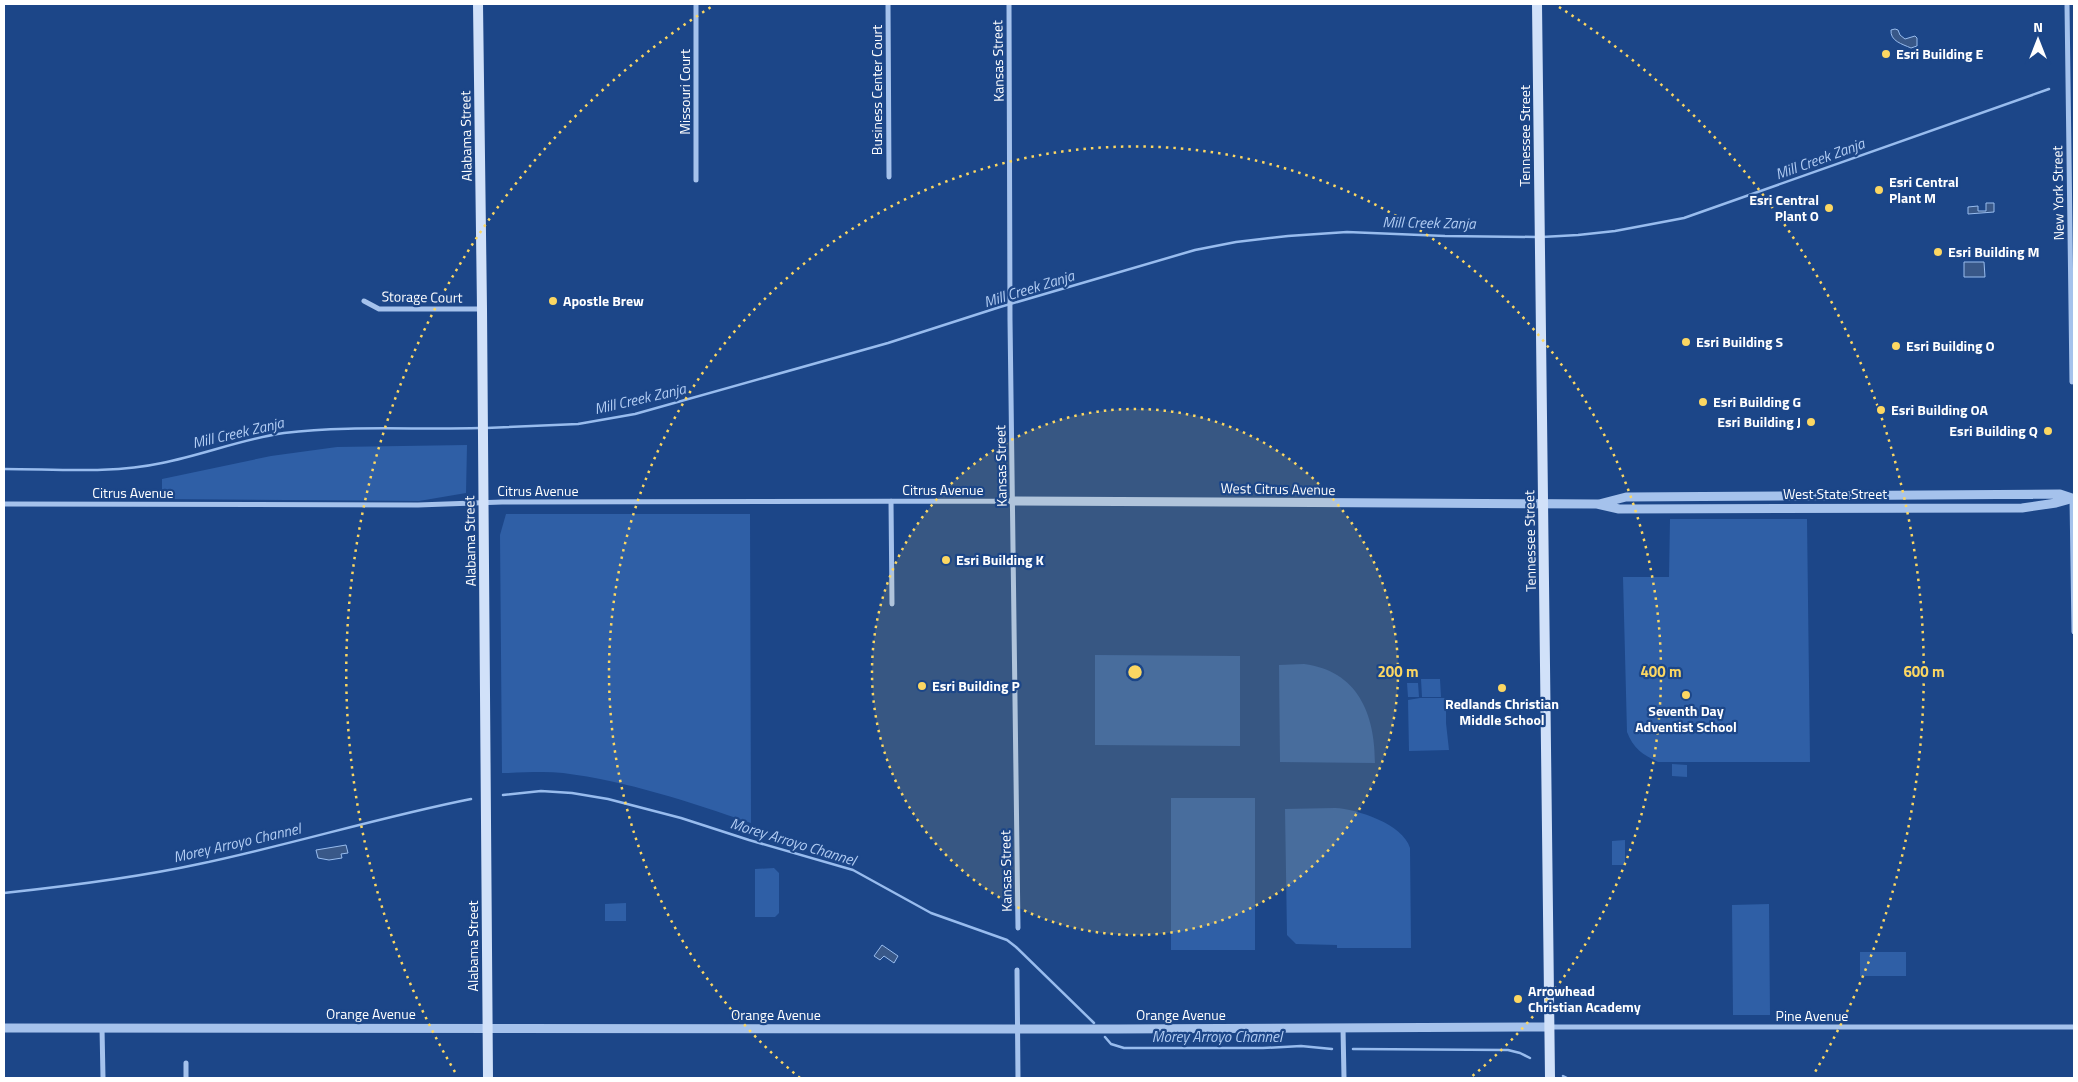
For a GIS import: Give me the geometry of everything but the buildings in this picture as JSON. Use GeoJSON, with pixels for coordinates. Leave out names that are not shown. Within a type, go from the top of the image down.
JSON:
{"type":"FeatureCollection","features":[{"type":"Feature","properties":{"kind":"main road","name":"Alabama Street"},"geometry":{"type":"LineString","coordinates":[[478,4],[488,1078]]}},
{"type":"Feature","properties":{"kind":"main road","name":"Tennessee Street"},"geometry":{"type":"LineString","coordinates":[[1537,4],[1550,1078]]}},
{"type":"Feature","properties":{"kind":"street","name":"Missouri Court"},"geometry":{"type":"LineString","coordinates":[[696,4],[696,180]]}},
{"type":"Feature","properties":{"kind":"street","name":"Business Center Court"},"geometry":{"type":"LineString","coordinates":[[888,4],[889,177]]}},
{"type":"Feature","properties":{"kind":"street","name":"Kansas Street"},"geometry":{"type":"LineString","coordinates":[[1009,4],[1010,320],[1018,928]]}},
{"type":"Feature","properties":{"kind":"street","name":"New York Street"},"geometry":{"type":"LineString","coordinates":[[2067,4],[2072,382]]}},
{"type":"Feature","properties":{"kind":"street","name":"Storage Court"},"geometry":{"type":"LineString","coordinates":[[364,301],[379,309],[482,309]]}},
{"type":"Feature","properties":{"kind":"street","name":"West State Street"},"geometry":{"type":"LineString","coordinates":[[1543,504],[1597,504],[1626,497],[2060,494],[2073,498]]}},
{"type":"Feature","properties":{"kind":"street"},"geometry":{"type":"LineString","coordinates":[[2073,498],[2074,632]]}},
{"type":"Feature","properties":{"kind":"street"},"geometry":{"type":"LineString","coordinates":[[891,501],[892,604]]}},
{"type":"Feature","properties":{"kind":"street","name":"West Citrus Avenue"},"geometry":{"type":"LineString","coordinates":[[1013,501],[1543,504]]}},
{"type":"Feature","properties":{"kind":"street","name":"Citrus Avenue"},"geometry":{"type":"LineString","coordinates":[[4,504],[418,506],[483,502],[1013,501]]}},
{"type":"Feature","properties":{"kind":"street"},"geometry":{"type":"LineString","coordinates":[[1016,970],[1018,1078]]}},
{"type":"Feature","properties":{"kind":"street","name":"Orange Avenue"},"geometry":{"type":"LineString","coordinates":[[4,1028],[1343,1028],[1549,1026]]}},
{"type":"Feature","properties":{"kind":"street","name":"Pine Avenue"},"geometry":{"type":"LineString","coordinates":[[1549,1026],[2074,1027]]}},
{"type":"Feature","properties":{"kind":"street"},"geometry":{"type":"LineString","coordinates":[[102,1028],[103,1078]]}},
{"type":"Feature","properties":{"kind":"street"},"geometry":{"type":"LineString","coordinates":[[1343,1028],[1344,1078]]}},
{"type":"Feature","properties":{"kind":"street"},"geometry":{"type":"LineString","coordinates":[[186,1063],[186,1078]]}},
{"type":"Feature","properties":{"kind":"shaded area"},"geometry":{"type":"Polygon","coordinates":[[[1895,29],[1905,39],[1915,36],[1917,38],[1917,46],[1911,48],[1897,42],[1891,34],[1891,30],[1895,29]]]}},
{"type":"Feature","properties":{"kind":"shaded area"},"geometry":{"type":"Polygon","coordinates":[[[1986,203],[1994,203],[1994,212],[1968,214],[1968,207],[1978,206],[1978,211],[1986,211],[1986,203]]]}},
{"type":"Feature","properties":{"kind":"shaded area"},"geometry":{"type":"Polygon","coordinates":[[[1964,262],[1984,262],[1985,277],[1964,277],[1964,262]]]}},
{"type":"Feature","properties":{"kind":"shaded area"},"geometry":{"type":"Polygon","coordinates":[[[467,445],[466,493],[419,501],[162,499],[162,479],[271,456],[337,447],[467,445]]]}},
{"type":"Feature","properties":{"kind":"shaded area"},"geometry":{"type":"Polygon","coordinates":[[[506,514],[750,514],[751,823],[682,800],[611,781],[555,772],[502,773],[500,535],[506,514]]]}},
{"type":"Feature","properties":{"kind":"shaded area"},"geometry":{"type":"Polygon","coordinates":[[[1670,519],[1807,519],[1810,762],[1658,762],[1639,750],[1629,738],[1627,732],[1623,577],[1669,577],[1670,519]]]}},
{"type":"Feature","properties":{"kind":"shaded area"},"geometry":{"type":"Polygon","coordinates":[[[1095,655],[1240,656],[1240,746],[1095,745],[1095,655]]]}},
{"type":"Feature","properties":{"kind":"shaded area"},"geometry":{"type":"Polygon","coordinates":[[[1304,664],[1323,668],[1338,676],[1350,685],[1360,698],[1372,728],[1375,763],[1280,762],[1279,665],[1304,664]]]}},
{"type":"Feature","properties":{"kind":"shaded area"},"geometry":{"type":"Polygon","coordinates":[[[1421,679],[1440,679],[1441,697],[1422,697],[1421,679]]]}},
{"type":"Feature","properties":{"kind":"shaded area"},"geometry":{"type":"Polygon","coordinates":[[[1407,683],[1418,683],[1419,697],[1408,697],[1407,683]]]}},
{"type":"Feature","properties":{"kind":"shaded area"},"geometry":{"type":"Polygon","coordinates":[[[1446,698],[1449,750],[1409,751],[1408,700],[1446,698]]]}},
{"type":"Feature","properties":{"kind":"shaded area"},"geometry":{"type":"Polygon","coordinates":[[[1672,764],[1687,765],[1687,777],[1672,776],[1672,764]]]}},
{"type":"Feature","properties":{"kind":"shaded area"},"geometry":{"type":"Polygon","coordinates":[[[1171,798],[1255,798],[1255,950],[1171,950],[1171,798]]]}},
{"type":"Feature","properties":{"kind":"shaded area"},"geometry":{"type":"Polygon","coordinates":[[[1335,808],[1355,811],[1378,819],[1389,825],[1406,839],[1410,848],[1411,948],[1337,948],[1337,945],[1296,944],[1287,935],[1285,809],[1335,808]]]}},
{"type":"Feature","properties":{"kind":"shaded area"},"geometry":{"type":"Polygon","coordinates":[[[1625,840],[1625,865],[1612,865],[1612,841],[1625,840]]]}},
{"type":"Feature","properties":{"kind":"shaded area"},"geometry":{"type":"Polygon","coordinates":[[[346,845],[348,853],[341,854],[342,858],[329,860],[318,858],[316,850],[346,845]]]}},
{"type":"Feature","properties":{"kind":"shaded area"},"geometry":{"type":"Polygon","coordinates":[[[774,868],[779,873],[779,913],[775,917],[755,917],[755,869],[774,868]]]}},
{"type":"Feature","properties":{"kind":"shaded area"},"geometry":{"type":"Polygon","coordinates":[[[626,903],[626,921],[605,921],[605,904],[626,903]]]}},
{"type":"Feature","properties":{"kind":"shaded area"},"geometry":{"type":"Polygon","coordinates":[[[1769,904],[1770,1015],[1733,1015],[1732,905],[1769,904]]]}},
{"type":"Feature","properties":{"kind":"shaded area"},"geometry":{"type":"Polygon","coordinates":[[[882,945],[898,956],[894,963],[884,956],[880,960],[874,956],[882,945]]]}},
{"type":"Feature","properties":{"kind":"shaded area"},"geometry":{"type":"Polygon","coordinates":[[[1860,952],[1906,952],[1906,976],[1860,976],[1860,952]]]}},
{"type":"Feature","properties":{"kind":"waterway","name":"Mill Creek Zanja"},"geometry":{"type":"LineString","coordinates":[[1542,237],[1615,231],[1684,218],[2049,89]]}},
{"type":"Feature","properties":{"kind":"waterway","name":"Mill Creek Zanja"},"geometry":{"type":"LineString","coordinates":[[486,428],[578,424],[635,414],[888,343],[1000,307],[1195,250],[1236,242],[1347,232],[1537,237]]}},
{"type":"Feature","properties":{"kind":"waterway","name":"Mill Creek Zanja"},"geometry":{"type":"LineString","coordinates":[[4,469],[123,469],[177,460],[238,443],[284,433],[357,428],[480,428]]}},
{"type":"Feature","properties":{"kind":"waterway","name":"Morey Arroyo Channel"},"geometry":{"type":"LineString","coordinates":[[503,795],[541,791],[572,793],[608,799],[681,818],[853,870],[931,913],[1007,940],[1094,1023]]}},
{"type":"Feature","properties":{"kind":"waterway","name":"Morey Arroyo Channel"},"geometry":{"type":"LineString","coordinates":[[4,893],[102,881],[175,869],[471,799]]}},
{"type":"Feature","properties":{"kind":"waterway","name":"Morey Arroyo Channel"},"geometry":{"type":"LineString","coordinates":[[1105,1037],[1111,1044],[1124,1048],[1263,1048],[1301,1046],[1332,1049]]}},
{"type":"Feature","properties":{"kind":"waterway","name":"Morey Arroyo Channel"},"geometry":{"type":"LineString","coordinates":[[1353,1049],[1508,1050],[1530,1058]]}},
{"type":"Feature","properties":{"kind":"waterway","name":"Morey Arroyo Channel"},"geometry":{"type":"LineString","coordinates":[[1563,1076],[1567,1078]]}},
{"type":"Feature","properties":{"kind":"place","name":"Esri Building E"},"geometry":{"type":"Point","coordinates":[1886,54]}},
{"type":"Feature","properties":{"kind":"place","name":"Esri Central Plant M"},"geometry":{"type":"Point","coordinates":[1879,190]}},
{"type":"Feature","properties":{"kind":"place","name":"Esri Central Plant O"},"geometry":{"type":"Point","coordinates":[1829,208]}},
{"type":"Feature","properties":{"kind":"place","name":"Esri Building M"},"geometry":{"type":"Point","coordinates":[1938,252]}},
{"type":"Feature","properties":{"kind":"place","name":"Apostle Brew"},"geometry":{"type":"Point","coordinates":[553,301]}},
{"type":"Feature","properties":{"kind":"place","name":"Esri Building S"},"geometry":{"type":"Point","coordinates":[1686,342]}},
{"type":"Feature","properties":{"kind":"place","name":"Esri Building O"},"geometry":{"type":"Point","coordinates":[1896,346]}},
{"type":"Feature","properties":{"kind":"place","name":"Esri Building G"},"geometry":{"type":"Point","coordinates":[1703,402]}},
{"type":"Feature","properties":{"kind":"place","name":"Esri Building OA"},"geometry":{"type":"Point","coordinates":[1881,410]}},
{"type":"Feature","properties":{"kind":"place","name":"Esri Building J"},"geometry":{"type":"Point","coordinates":[1811,422]}},
{"type":"Feature","properties":{"kind":"place","name":"Esri Building Q"},"geometry":{"type":"Point","coordinates":[2048,431]}},
{"type":"Feature","properties":{"kind":"place","name":"Esri Building K"},"geometry":{"type":"Point","coordinates":[946,560]}},
{"type":"Feature","properties":{"kind":"place","name":"Esri Building P"},"geometry":{"type":"Point","coordinates":[922,686]}},
{"type":"Feature","properties":{"kind":"place","name":"Redlands Christian Middle School"},"geometry":{"type":"Point","coordinates":[1502,688]}},
{"type":"Feature","properties":{"kind":"place","name":"Seventh Day Adventist School"},"geometry":{"type":"Point","coordinates":[1686,695]}},
{"type":"Feature","properties":{"kind":"place","name":"Arrowhead Christian Academy"},"geometry":{"type":"Point","coordinates":[1518,999]}}]}
